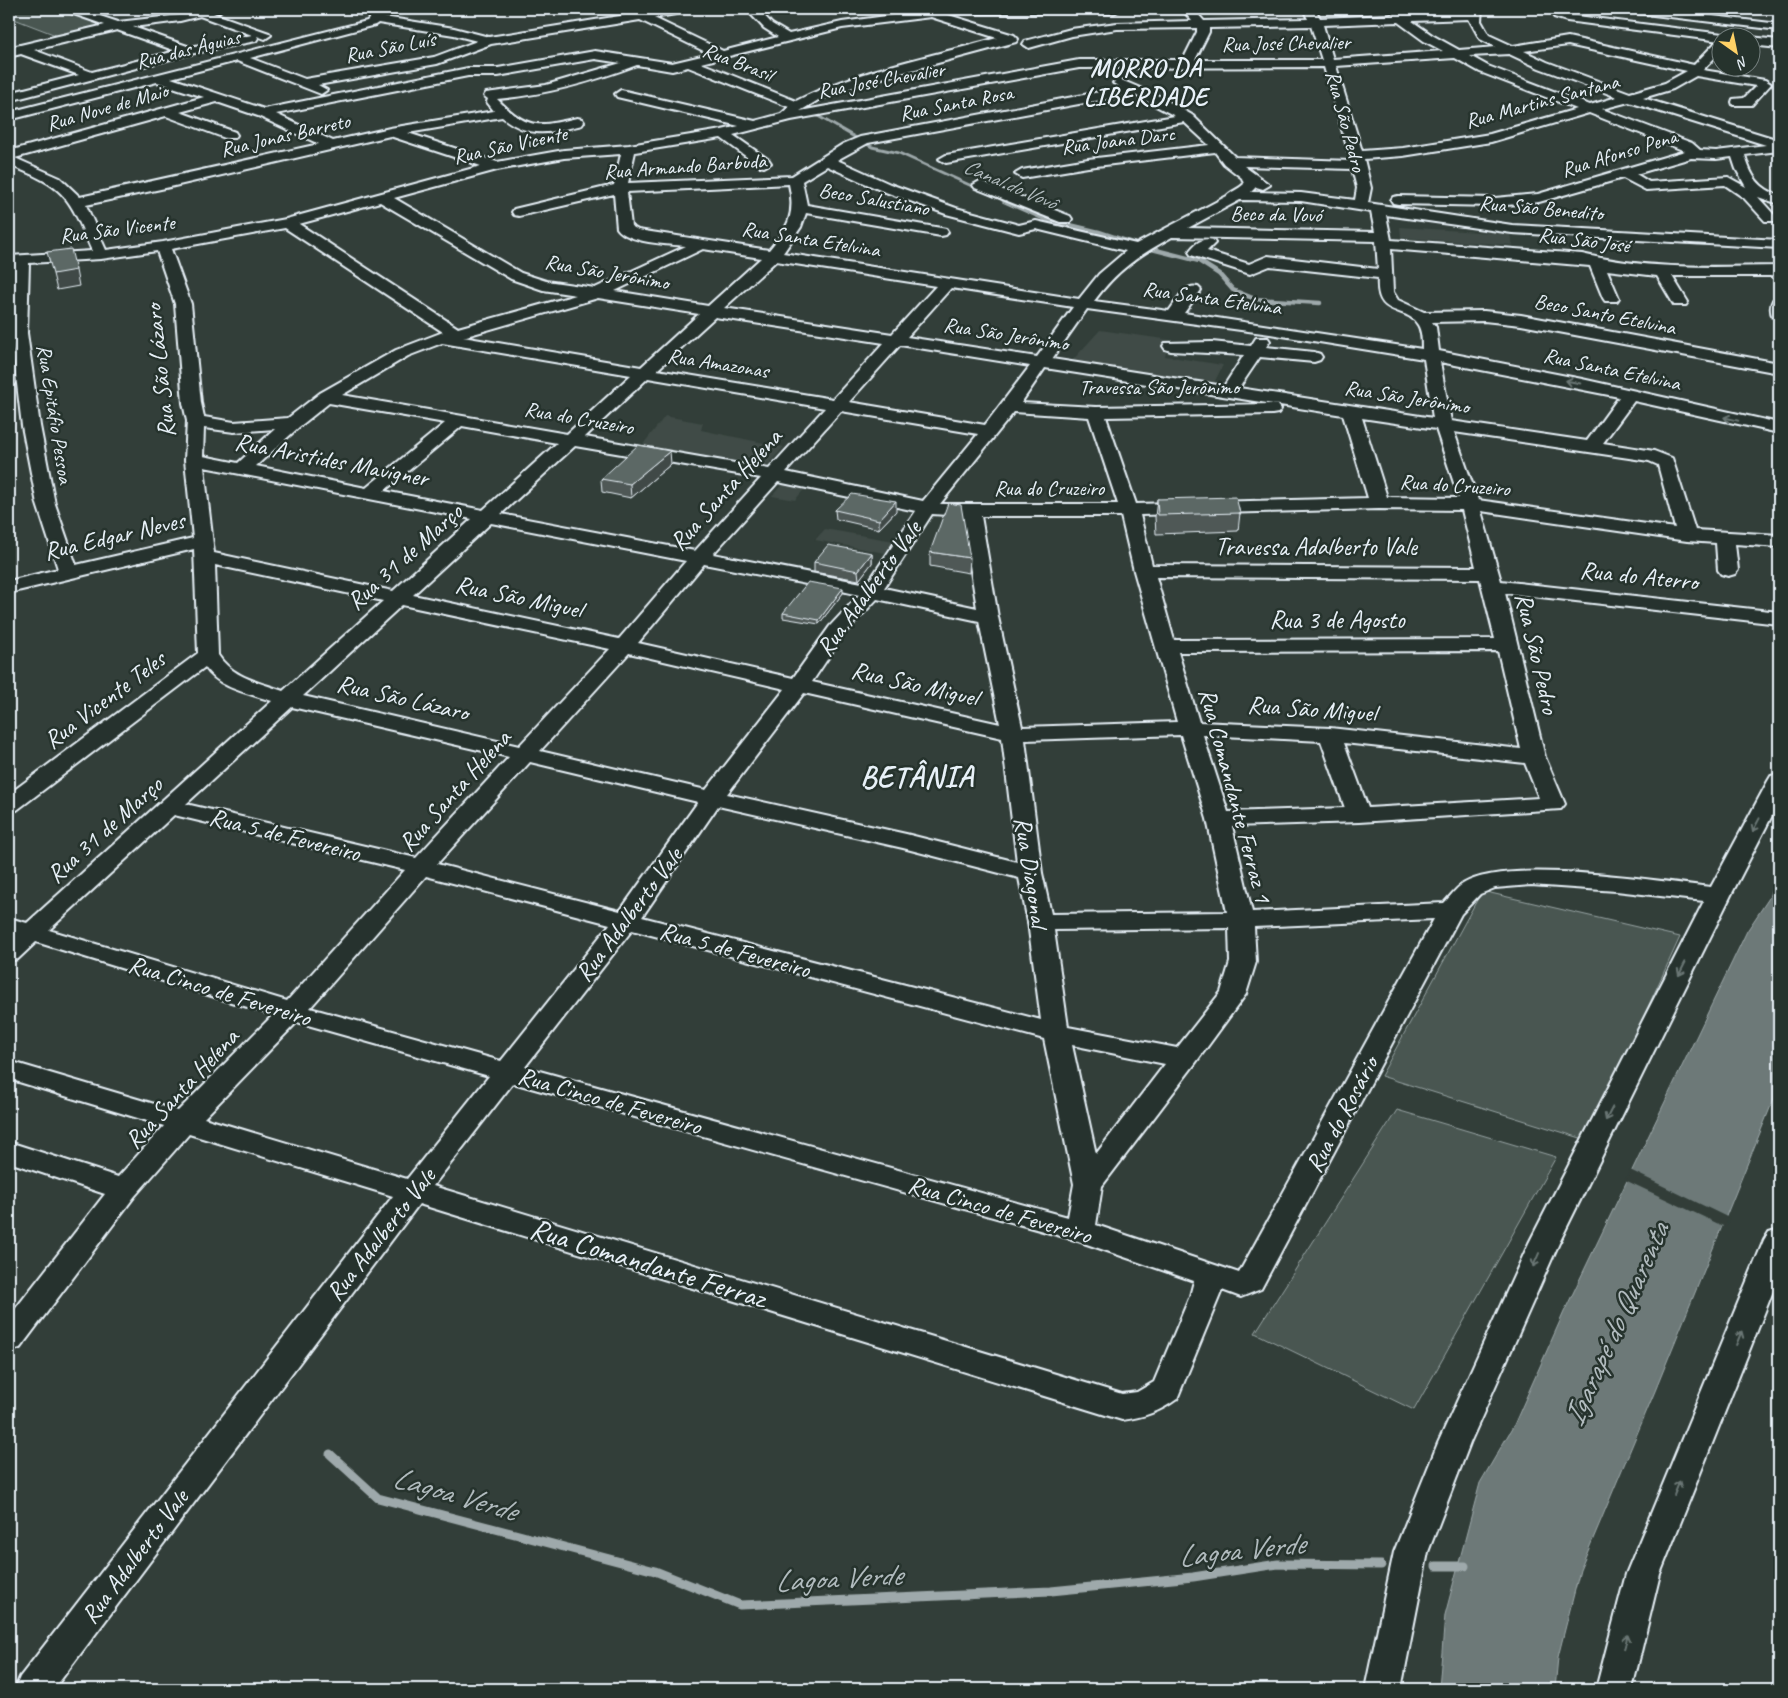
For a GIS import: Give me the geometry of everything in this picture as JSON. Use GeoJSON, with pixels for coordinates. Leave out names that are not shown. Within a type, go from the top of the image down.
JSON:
{"type":"FeatureCollection","features":[{"type":"Feature","properties":{"kind":"street"},"geometry":{"type":"LineString","coordinates":[[69,9],[189,51]]}},
{"type":"Feature","properties":{"kind":"street"},"geometry":{"type":"LineString","coordinates":[[9,98],[189,51],[270,34],[189,9]]}},
{"type":"Feature","properties":{"kind":"street"},"geometry":{"type":"LineString","coordinates":[[9,53],[117,26],[203,13],[216,9]]}},
{"type":"Feature","properties":{"kind":"street"},"geometry":{"type":"LineString","coordinates":[[627,9],[720,54]]}},
{"type":"Feature","properties":{"kind":"street","name":"Rua São Luís"},"geometry":{"type":"LineString","coordinates":[[306,83],[437,60],[489,41],[686,9]]}},
{"type":"Feature","properties":{"kind":"street"},"geometry":{"type":"LineString","coordinates":[[752,9],[768,26],[787,38]]}},
{"type":"Feature","properties":{"kind":"street"},"geometry":{"type":"LineString","coordinates":[[1187,64],[1203,32],[1203,27],[1188,9]]}},
{"type":"Feature","properties":{"kind":"street","name":"Rua São Pedro"},"geometry":{"type":"LineString","coordinates":[[1308,9],[1316,22],[1330,63],[1366,193],[1362,203]]}},
{"type":"Feature","properties":{"kind":"street","name":"Rua Afonso Pena"},"geometry":{"type":"LineString","coordinates":[[1362,203],[1518,201],[1539,198],[1690,154],[1692,150],[1687,146],[1484,69],[1383,9]]}},
{"type":"Feature","properties":{"kind":"street"},"geometry":{"type":"LineString","coordinates":[[1628,9],[1779,27]]}},
{"type":"Feature","properties":{"kind":"street"},"geometry":{"type":"LineString","coordinates":[[337,18],[357,10]]}},
{"type":"Feature","properties":{"kind":"street"},"geometry":{"type":"LineString","coordinates":[[689,63],[787,38],[929,10],[1114,10]]}},
{"type":"Feature","properties":{"kind":"street","name":"Rua São Benedito"},"geometry":{"type":"LineString","coordinates":[[929,10],[952,21],[1030,44],[1079,64],[1133,90],[1187,118],[1250,178],[1300,197]]}},
{"type":"Feature","properties":{"kind":"street"},"geometry":{"type":"LineString","coordinates":[[1030,44],[1071,33],[1117,26],[1316,22],[1476,12],[1476,21],[1484,37],[1551,69],[1631,98],[1779,146]]}},
{"type":"Feature","properties":{"kind":"street"},"geometry":{"type":"LineString","coordinates":[[1559,12],[1568,18],[1710,36]]}},
{"type":"Feature","properties":{"kind":"street"},"geometry":{"type":"LineString","coordinates":[[1738,28],[1754,13]]}},
{"type":"Feature","properties":{"kind":"street"},"geometry":{"type":"LineString","coordinates":[[378,14],[391,21],[489,41]]}},
{"type":"Feature","properties":{"kind":"street","name":"Rua das Águias"},"geometry":{"type":"LineString","coordinates":[[9,116],[360,26],[378,14]]}},
{"type":"Feature","properties":{"kind":"street"},"geometry":{"type":"LineString","coordinates":[[391,21],[427,14],[439,30]]}},
{"type":"Feature","properties":{"kind":"street","name":"Rua São Vicente"},"geometry":{"type":"LineString","coordinates":[[15,260],[101,255],[163,246],[287,223],[496,166],[580,152],[629,148],[723,134],[786,117],[804,108],[816,96],[863,79],[1010,38]]}},
{"type":"Feature","properties":{"kind":"street","name":"Rua José Chevalier"},"geometry":{"type":"LineString","coordinates":[[804,108],[1079,64],[1330,63],[1458,55],[1510,50],[1565,41],[1696,71]]}},
{"type":"Feature","properties":{"kind":"street"},"geometry":{"type":"LineString","coordinates":[[1760,42],[1779,44]]}},
{"type":"Feature","properties":{"kind":"street"},"geometry":{"type":"LineString","coordinates":[[9,45],[92,76]]}},
{"type":"Feature","properties":{"kind":"street","name":"Rua Brasil"},"geometry":{"type":"LineString","coordinates":[[468,72],[498,72],[590,55],[667,67],[689,63],[804,108]]}},
{"type":"Feature","properties":{"kind":"street","name":"Rua Martins Santana"},"geometry":{"type":"LineString","coordinates":[[1230,161],[1357,161],[1492,138],[1679,83],[1696,71],[1710,56]]}},
{"type":"Feature","properties":{"kind":"street"},"geometry":{"type":"LineString","coordinates":[[237,57],[340,98]]}},
{"type":"Feature","properties":{"kind":"street"},"geometry":{"type":"LineString","coordinates":[[437,60],[468,72]]}},
{"type":"Feature","properties":{"kind":"street"},"geometry":{"type":"LineString","coordinates":[[490,96],[535,92],[589,78],[635,62]]}},
{"type":"Feature","properties":{"kind":"street"},"geometry":{"type":"LineString","coordinates":[[1696,71],[1760,82],[1766,85],[1747,102],[1738,102]]}},
{"type":"Feature","properties":{"kind":"street"},"geometry":{"type":"LineString","coordinates":[[263,113],[468,72]]}},
{"type":"Feature","properties":{"kind":"street"},"geometry":{"type":"LineString","coordinates":[[498,72],[487,83],[486,90],[503,113],[529,129],[544,129],[577,122]]}},
{"type":"Feature","properties":{"kind":"street"},"geometry":{"type":"LineString","coordinates":[[158,78],[263,113],[331,145]]}},
{"type":"Feature","properties":{"kind":"street","name":"Rua Santa Rosa"},"geometry":{"type":"LineString","coordinates":[[795,180],[848,147],[862,142],[1133,90]]}},
{"type":"Feature","properties":{"kind":"street"},"geometry":{"type":"LineString","coordinates":[[535,92],[547,100]]}},
{"type":"Feature","properties":{"kind":"street"},"geometry":{"type":"LineString","coordinates":[[621,94],[756,125]]}},
{"type":"Feature","properties":{"kind":"street","name":"Rua Nove de Maio"},"geometry":{"type":"LineString","coordinates":[[9,155],[216,98]]}},
{"type":"Feature","properties":{"kind":"street"},"geometry":{"type":"LineString","coordinates":[[166,111],[230,135]]}},
{"type":"Feature","properties":{"kind":"street","name":"Rua Jonas Barreto"},"geometry":{"type":"LineString","coordinates":[[76,202],[170,183],[390,132],[503,113]]}},
{"type":"Feature","properties":{"kind":"street"},"geometry":{"type":"LineString","coordinates":[[946,160],[1187,118]]}},
{"type":"Feature","properties":{"kind":"street"},"geometry":{"type":"LineString","coordinates":[[544,129],[580,152]]}},
{"type":"Feature","properties":{"kind":"street"},"geometry":{"type":"LineString","coordinates":[[390,132],[496,166]]}},
{"type":"Feature","properties":{"kind":"street"},"geometry":{"type":"LineString","coordinates":[[723,134],[764,163]]}},
{"type":"Feature","properties":{"kind":"street"},"geometry":{"type":"LineString","coordinates":[[1690,154],[1716,155],[1779,146]]}},
{"type":"Feature","properties":{"kind":"street"},"geometry":{"type":"LineString","coordinates":[[620,188],[629,148]]}},
{"type":"Feature","properties":{"kind":"street","name":"Rua Joana Darc"},"geometry":{"type":"LineString","coordinates":[[1022,174],[1064,166],[1219,148]]}},
{"type":"Feature","properties":{"kind":"street"},"geometry":{"type":"LineString","coordinates":[[1738,152],[1746,180],[1766,195],[1779,200]]}},
{"type":"Feature","properties":{"kind":"street"},"geometry":{"type":"LineString","coordinates":[[9,160],[54,180],[76,202],[101,255]]}},
{"type":"Feature","properties":{"kind":"street","name":"Beco Salustiano"},"geometry":{"type":"LineString","coordinates":[[828,161],[885,188],[951,211],[1019,229],[1036,225],[1144,245]]}},
{"type":"Feature","properties":{"kind":"street"},"geometry":{"type":"LineString","coordinates":[[1624,174],[1646,186],[1728,181],[1749,194],[1775,217],[1766,222],[1766,228],[1779,237]]}},
{"type":"Feature","properties":{"kind":"street","name":"Rua Adalberto Vale"},"geometry":{"type":"LineString","coordinates":[[33,1689],[413,1191],[627,920],[712,798],[799,684],[837,630],[872,592],[927,508],[1009,407],[1082,304],[1104,277],[1144,245],[1250,187],[1250,178]]}},
{"type":"Feature","properties":{"kind":"street"},"geometry":{"type":"LineString","coordinates":[[795,180],[800,208]]}},
{"type":"Feature","properties":{"kind":"street","name":"Rua Armando Barbuda"},"geometry":{"type":"LineString","coordinates":[[519,212],[620,188],[795,180]]}},
{"type":"Feature","properties":{"kind":"street"},"geometry":{"type":"LineString","coordinates":[[980,185],[1059,218],[1144,245]]}},
{"type":"Feature","properties":{"kind":"street","name":"Rua Santa Etelvina"},"geometry":{"type":"LineString","coordinates":[[620,188],[624,228],[634,234],[1082,304],[1174,315],[1432,355],[1582,384],[1779,428]]}},
{"type":"Feature","properties":{"kind":"street","name":"Rua São Benedito"},"geometry":{"type":"LineString","coordinates":[[1234,196],[1300,197],[1362,203],[1378,209],[1512,229],[1779,244]]}},
{"type":"Feature","properties":{"kind":"street","name":"Rua São Jerônimo"},"geometry":{"type":"LineString","coordinates":[[383,198],[522,278],[543,285],[1230,391],[1443,426],[1654,456],[1666,462],[1687,535]]}},
{"type":"Feature","properties":{"kind":"street"},"geometry":{"type":"LineString","coordinates":[[1443,220],[1435,210],[1444,201]]}},
{"type":"Feature","properties":{"kind":"street","name":"Beco Salustiano"},"geometry":{"type":"LineString","coordinates":[[800,208],[942,232]]}},
{"type":"Feature","properties":{"kind":"street","name":"Rua 31 de Março"},"geometry":{"type":"LineString","coordinates":[[9,953],[20,930],[170,807],[772,256],[794,228],[800,208]]}},
{"type":"Feature","properties":{"kind":"street"},"geometry":{"type":"LineString","coordinates":[[1378,209],[1384,240],[1385,292],[1392,303],[1421,317]]}},
{"type":"Feature","properties":{"kind":"street","name":"Rua Amazonas"},"geometry":{"type":"LineString","coordinates":[[287,223],[448,336],[643,373],[989,431]]}},
{"type":"Feature","properties":{"kind":"street","name":"Beco da Vovó"},"geometry":{"type":"LineString","coordinates":[[1167,232],[1384,240]]}},
{"type":"Feature","properties":{"kind":"street"},"geometry":{"type":"LineString","coordinates":[[1570,233],[1582,259]]}},
{"type":"Feature","properties":{"kind":"street","name":"Rua São José"},"geometry":{"type":"LineString","coordinates":[[1384,240],[1582,259],[1597,263],[1661,270],[1779,271]]}},
{"type":"Feature","properties":{"kind":"street"},"geometry":{"type":"LineString","coordinates":[[1208,243],[1196,252],[1250,269],[1268,262],[1386,274]]}},
{"type":"Feature","properties":{"kind":"street"},"geometry":{"type":"LineString","coordinates":[[242,469],[293,423],[326,397],[402,353],[448,336],[596,294],[658,267],[700,245]]}},
{"type":"Feature","properties":{"kind":"street","name":"Rua São Lázaro"},"geometry":{"type":"LineString","coordinates":[[163,246],[183,304],[192,403],[196,421],[194,460],[204,549],[208,655],[216,669],[231,680],[287,698],[712,798],[906,841],[1030,873]]}},
{"type":"Feature","properties":{"kind":"street","name":"Rua Epitáfio Pessoa"},"geometry":{"type":"LineString","coordinates":[[15,260],[14,335],[46,504],[69,572]]}},
{"type":"Feature","properties":{"kind":"street"},"geometry":{"type":"LineString","coordinates":[[1597,263],[1610,298]]}},
{"type":"Feature","properties":{"kind":"street"},"geometry":{"type":"LineString","coordinates":[[1661,270],[1680,302]]}},
{"type":"Feature","properties":{"kind":"street","name":"Rua Santa Helena"},"geometry":{"type":"LineString","coordinates":[[9,1339],[124,1190],[184,1122],[292,1012],[421,867],[624,646],[700,557],[947,283]]}},
{"type":"Feature","properties":{"kind":"street"},"geometry":{"type":"LineString","coordinates":[[1174,315],[1193,290]]}},
{"type":"Feature","properties":{"kind":"street"},"geometry":{"type":"LineString","coordinates":[[1779,303],[1779,314]]}},
{"type":"Feature","properties":{"kind":"street","name":"Beco Santo Etelvina"},"geometry":{"type":"LineString","coordinates":[[1421,317],[1484,316],[1521,320],[1779,368]]}},
{"type":"Feature","properties":{"kind":"street","name":"Rua São Pedro"},"geometry":{"type":"LineString","coordinates":[[1219,819],[1359,815],[1553,804],[1534,757],[1508,645],[1470,504],[1443,426],[1436,393],[1428,327],[1421,317]]}},
{"type":"Feature","properties":{"kind":"street"},"geometry":{"type":"LineString","coordinates":[[1230,391],[1270,329]]}},
{"type":"Feature","properties":{"kind":"street"},"geometry":{"type":"LineString","coordinates":[[1172,346],[1256,351],[1314,357]]}},
{"type":"Feature","properties":{"kind":"street"},"geometry":{"type":"LineString","coordinates":[[1591,448],[1630,396]]}},
{"type":"Feature","properties":{"kind":"street","name":"Rua do Cruzeiro"},"geometry":{"type":"LineString","coordinates":[[326,397],[460,419],[570,441],[644,452],[927,508],[972,511],[1130,510],[1379,503],[1470,504],[1687,535],[1779,541]]}},
{"type":"Feature","properties":{"kind":"street","name":"Travessa São Jerônimo"},"geometry":{"type":"LineString","coordinates":[[1009,407],[1096,412],[1269,409],[1309,405]]}},
{"type":"Feature","properties":{"kind":"street"},"geometry":{"type":"LineString","coordinates":[[1352,411],[1379,503]]}},
{"type":"Feature","properties":{"kind":"street","name":"Rua Comandante Ferraz 1"},"geometry":{"type":"LineString","coordinates":[[1088,1184],[1233,994],[1243,962],[1241,920],[1219,819],[1144,571],[1130,510],[1096,412]]}},
{"type":"Feature","properties":{"kind":"street"},"geometry":{"type":"LineString","coordinates":[[371,492],[460,419]]}},
{"type":"Feature","properties":{"kind":"street"},"geometry":{"type":"LineString","coordinates":[[196,421],[234,426],[293,423]]}},
{"type":"Feature","properties":{"kind":"street","name":"Rua Aristides Mavigner"},"geometry":{"type":"LineString","coordinates":[[194,460],[371,492],[700,557],[988,618]]}},
{"type":"Feature","properties":{"kind":"street","name":"Rua Diagonal"},"geometry":{"type":"LineString","coordinates":[[972,511],[988,618],[1013,734],[1030,873],[1040,922],[1056,1034],[1088,1184],[1080,1232]]}},
{"type":"Feature","properties":{"kind":"street"},"geometry":{"type":"LineString","coordinates":[[1725,538],[1728,570]]}},
{"type":"Feature","properties":{"kind":"street","name":"Rua Edgar Neves"},"geometry":{"type":"LineString","coordinates":[[9,587],[69,572],[204,549]]}},
{"type":"Feature","properties":{"kind":"street","name":"Rua São Miguel"},"geometry":{"type":"LineString","coordinates":[[204,549],[398,599],[799,684],[1013,734],[1190,728],[1330,735],[1534,757]]}},
{"type":"Feature","properties":{"kind":"street","name":"Travessa Adalberto Vale"},"geometry":{"type":"LineString","coordinates":[[1144,571],[1490,580]]}},
{"type":"Feature","properties":{"kind":"street","name":"Rua do Aterro"},"geometry":{"type":"LineString","coordinates":[[1490,580],[1779,618]]}},
{"type":"Feature","properties":{"kind":"street","name":"Rua 3 de Agosto"},"geometry":{"type":"LineString","coordinates":[[1167,646],[1508,645]]}},
{"type":"Feature","properties":{"kind":"street","name":"Rua Vicente Teles"},"geometry":{"type":"LineString","coordinates":[[9,805],[208,655]]}},
{"type":"Feature","properties":{"kind":"street"},"geometry":{"type":"LineString","coordinates":[[1330,735],[1359,815]]}},
{"type":"Feature","properties":{"kind":"street"},"geometry":{"type":"LineString","coordinates":[[1383,1689],[1411,1552],[1454,1442],[1544,1243],[1719,895],[1779,781]]}},
{"type":"Feature","properties":{"kind":"street","name":"Rua 5 de Fevereiro"},"geometry":{"type":"LineString","coordinates":[[170,807],[421,867],[1056,1034],[1185,1059]]}},
{"type":"Feature","properties":{"kind":"street","name":"Rua do Rosário"},"geometry":{"type":"LineString","coordinates":[[1211,1274],[1242,1286],[1250,1282],[1451,910],[1471,889],[1491,881],[1531,878],[1616,884],[1719,895]]}},
{"type":"Feature","properties":{"kind":"street"},"geometry":{"type":"LineString","coordinates":[[1040,922],[1241,920],[1451,910]]}},
{"type":"Feature","properties":{"kind":"street","name":"Rua Cinco de Fevereiro"},"geometry":{"type":"LineString","coordinates":[[20,930],[292,1012],[1080,1232],[1211,1274]]}},
{"type":"Feature","properties":{"kind":"street","name":"Rua Comandante Ferraz"},"geometry":{"type":"LineString","coordinates":[[9,1070],[1122,1407],[1138,1406],[1153,1400],[1166,1390],[1205,1296],[1211,1274]]}},
{"type":"Feature","properties":{"kind":"street"},"geometry":{"type":"LineString","coordinates":[[9,1152],[124,1190]]}},
{"type":"Feature","properties":{"kind":"street"},"geometry":{"type":"LineString","coordinates":[[1614,1689],[1643,1574],[1779,1240]]}},
{"type":"Feature","properties":{"kind":"shaded area"},"geometry":{"type":"Polygon","coordinates":[[[9,9],[59,9],[107,26],[61,37],[9,17],[9,9]]]}},
{"type":"Feature","properties":{"kind":"shaded area"},"geometry":{"type":"Polygon","coordinates":[[[1400,227],[1510,234],[1512,245],[1401,238],[1400,227]]]}},
{"type":"Feature","properties":{"kind":"shaded area"},"geometry":{"type":"Polygon","coordinates":[[[1100,330],[1171,340],[1165,356],[1223,365],[1214,383],[1070,363],[1100,330]]]}},
{"type":"Feature","properties":{"kind":"shaded area"},"geometry":{"type":"Polygon","coordinates":[[[665,416],[703,423],[701,430],[784,447],[764,469],[641,447],[665,416]]]}},
{"type":"Feature","properties":{"kind":"shaded area"},"geometry":{"type":"Polygon","coordinates":[[[784,482],[807,486],[795,500],[772,496],[784,482]]]}},
{"type":"Feature","properties":{"kind":"shaded area"},"geometry":{"type":"Polygon","coordinates":[[[825,529],[894,541],[885,553],[815,540],[825,529]]]}},
{"type":"Feature","properties":{"kind":"shaded area"},"geometry":{"type":"Polygon","coordinates":[[[1482,891],[1680,937],[1587,1140],[1381,1076],[1482,891]]]}},
{"type":"Feature","properties":{"kind":"shaded area"},"geometry":{"type":"Polygon","coordinates":[[[1397,1110],[1556,1157],[1414,1410],[1255,1333],[1397,1110]]]}},
{"type":"Feature","properties":{"kind":"water","name":"Igarapé do Quarenta"},"geometry":{"type":"Polygon","coordinates":[[[1779,863],[1779,1086],[1580,1570],[1558,1657],[1555,1689],[1439,1689],[1445,1615],[1480,1483],[1514,1425],[1564,1312],[1747,931],[1769,898],[1779,863]]]}},
{"type":"Feature","properties":{"kind":"pier"},"geometry":{"type":"Polygon","coordinates":[[[1630,1170],[1729,1218],[1725,1227],[1625,1180],[1630,1170]]]}},
{"type":"Feature","properties":{"kind":"building"},"geometry":{"type":"Polygon","coordinates":[[[71,249],[76,270],[53,274],[47,252],[71,249]]]}},
{"type":"Feature","properties":{"kind":"building"},"geometry":{"type":"Polygon","coordinates":[[[638,445],[670,451],[630,484],[601,479],[638,445]]]}},
{"type":"Feature","properties":{"kind":"building"},"geometry":{"type":"Polygon","coordinates":[[[852,494],[896,501],[879,520],[835,510],[852,494]]]}},
{"type":"Feature","properties":{"kind":"building"},"geometry":{"type":"Polygon","coordinates":[[[1236,497],[1240,513],[1158,515],[1157,499],[1236,497]]]}},
{"type":"Feature","properties":{"kind":"building"},"geometry":{"type":"Polygon","coordinates":[[[948,503],[961,505],[970,558],[930,552],[948,503]]]}},
{"type":"Feature","properties":{"kind":"building"},"geometry":{"type":"Polygon","coordinates":[[[828,545],[872,553],[858,571],[814,562],[828,545]]]}},
{"type":"Feature","properties":{"kind":"building"},"geometry":{"type":"Polygon","coordinates":[[[808,582],[843,588],[819,620],[783,613],[808,582]]]}},
{"type":"Feature","properties":{"kind":"waterway","name":"Canal do Vovô"},"geometry":{"type":"LineString","coordinates":[[797,104],[872,147],[899,153],[1007,202]]}},
{"type":"Feature","properties":{"kind":"waterway","name":"Canal do Vovô"},"geometry":{"type":"LineString","coordinates":[[1004,201],[1045,219],[1099,232],[1135,244]]}},
{"type":"Feature","properties":{"kind":"waterway","name":"Canal do Vovô"},"geometry":{"type":"LineString","coordinates":[[1144,247],[1199,261],[1219,274],[1233,290],[1255,299],[1320,303]]}},
{"type":"Feature","properties":{"kind":"waterway","name":"Lagoa Verde"},"geometry":{"type":"LineString","coordinates":[[330,1454],[378,1498],[655,1571],[740,1605],[1051,1591],[1193,1577],[1278,1564],[1381,1565]]}},
{"type":"Feature","properties":{"kind":"waterway","name":"Lagoa Verde"},"geometry":{"type":"LineString","coordinates":[[1436,1566],[1465,1566]]}},
{"type":"Feature","properties":{"kind":"district","name":"MORRO DA LIBERDADE"},"geometry":{"type":"Point","coordinates":[1146,82]}},
{"type":"Feature","properties":{"kind":"district","name":"BETÂNIA"},"geometry":{"type":"Point","coordinates":[917,777]}}]}
